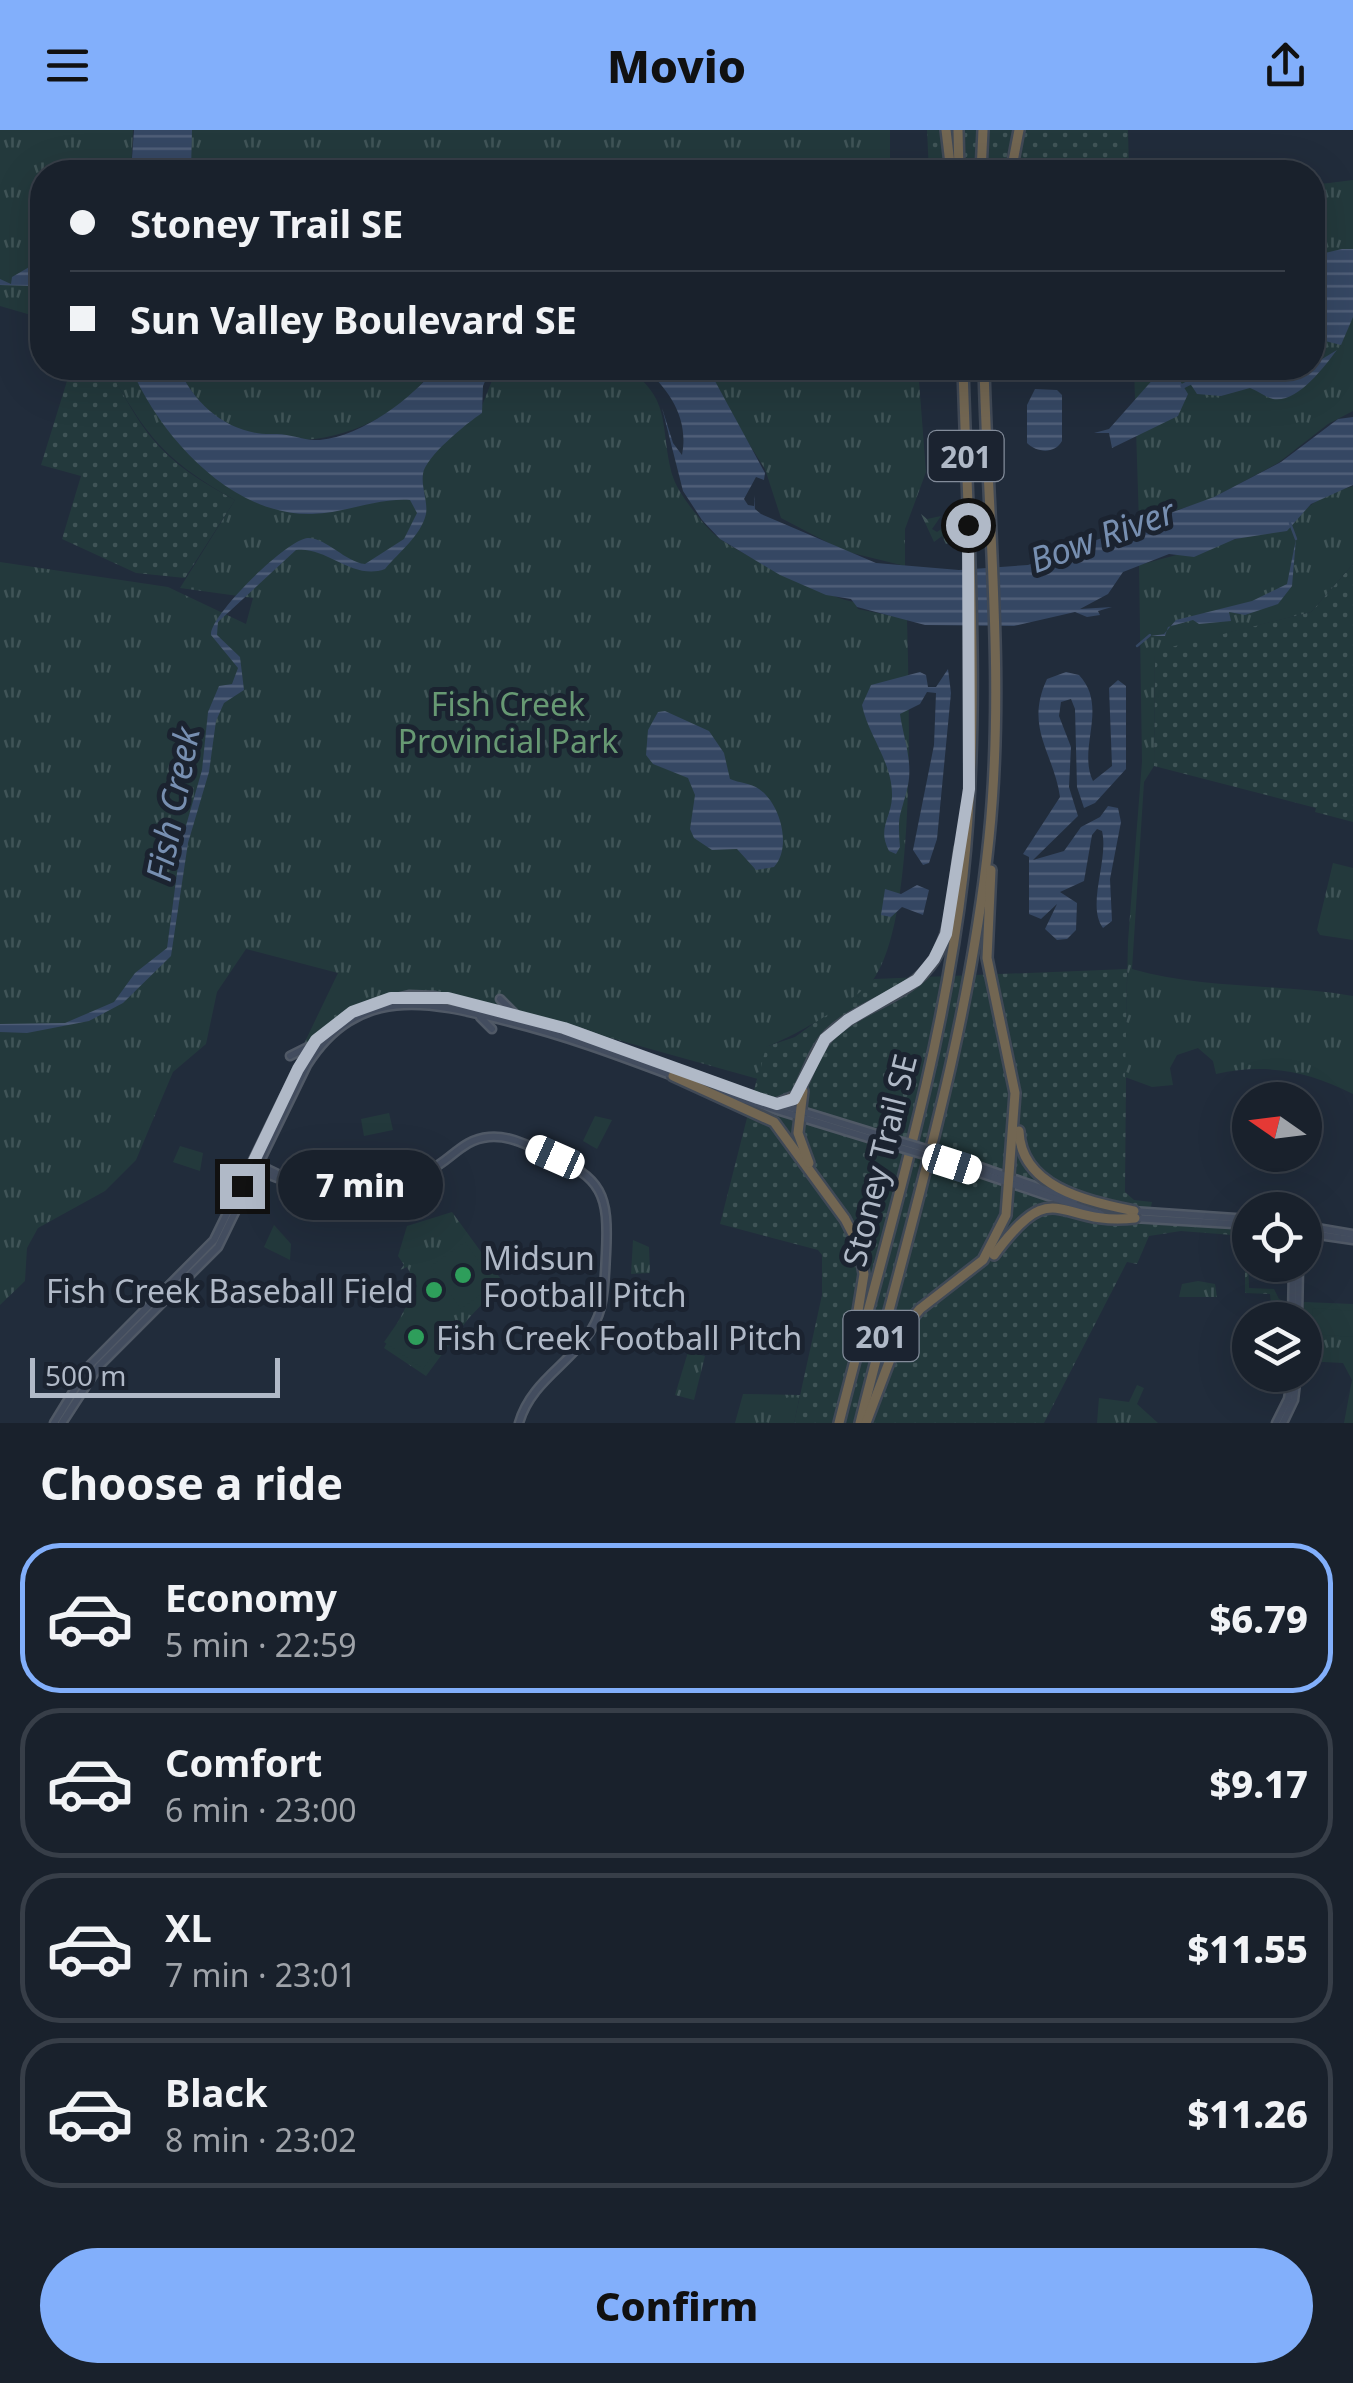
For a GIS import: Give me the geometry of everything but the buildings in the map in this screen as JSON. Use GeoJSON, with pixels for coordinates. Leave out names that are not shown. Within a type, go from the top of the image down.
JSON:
{"type":"FeatureCollection","features":[{"type":"Feature","properties":{"kind":"highway"},"geometry":{"type":"LineString","coordinates":[[946,130],[950,160]]}},
{"type":"Feature","properties":{"kind":"highway"},"geometry":{"type":"LineString","coordinates":[[958,130],[959,160]]}},
{"type":"Feature","properties":{"kind":"highway"},"geometry":{"type":"LineString","coordinates":[[980,130],[980,160]]}},
{"type":"Feature","properties":{"kind":"highway"},"geometry":{"type":"LineString","coordinates":[[1014,160],[1019,130]]}},
{"type":"Feature","properties":{"kind":"highway","name":"Stoney Trail SE"},"geometry":{"type":"LineString","coordinates":[[838,1423],[942,1006],[962,881],[969,789],[970,655],[963,380]]}},
{"type":"Feature","properties":{"kind":"highway","name":"Stoney Trail SE"},"geometry":{"type":"LineString","coordinates":[[863,1423],[966,994],[993,789],[985,380]]}},
{"type":"Feature","properties":{"kind":"highway"},"geometry":{"type":"LineString","coordinates":[[777,1104],[796,1097],[831,1033],[910,985],[934,959],[948,922],[969,789]]}},
{"type":"Feature","properties":{"kind":"highway"},"geometry":{"type":"LineString","coordinates":[[993,789],[987,958],[1018,1087],[1020,1147],[1028,1165],[1064,1189],[1134,1214]]}},
{"type":"Feature","properties":{"kind":"highway"},"geometry":{"type":"LineString","coordinates":[[863,1423],[890,1351],[923,1306],[968,1274],[990,1251],[1004,1222],[1016,1099],[1009,1048]]}},
{"type":"Feature","properties":{"kind":"highway"},"geometry":{"type":"LineString","coordinates":[[806,1074],[800,1114],[803,1152],[846,1216],[860,1246],[862,1302],[838,1423]]}},
{"type":"Feature","properties":{"kind":"highway"},"geometry":{"type":"LineString","coordinates":[[673,1076],[774,1122],[845,1219],[860,1246]]}},
{"type":"Feature","properties":{"kind":"highway"},"geometry":{"type":"LineString","coordinates":[[923,1306],[981,1269],[1017,1222],[1032,1212],[1055,1208],[1113,1220],[1134,1214]]}},
{"type":"Feature","properties":{"kind":"main road"},"geometry":{"type":"LineString","coordinates":[[290,1056],[359,1009],[409,995],[448,998],[577,1032],[800,1114]]}},
{"type":"Feature","properties":{"kind":"main road"},"geometry":{"type":"LineString","coordinates":[[500,999],[521,1017]]}},
{"type":"Feature","properties":{"kind":"main road"},"geometry":{"type":"LineString","coordinates":[[58,1423],[90,1366],[206,1251],[308,1065],[338,1030],[369,1012],[400,1004],[433,1003],[579,1040],[673,1076],[1011,1180],[1091,1212],[1232,1221]]}},
{"type":"Feature","properties":{"kind":"main road"},"geometry":{"type":"LineString","coordinates":[[470,1012],[492,1029]]}},
{"type":"Feature","properties":{"kind":"main road"},"geometry":{"type":"LineString","coordinates":[[58,1423],[94,1371],[213,1253],[248,1187],[298,1069],[316,1040]]}},
{"type":"Feature","properties":{"kind":"main road"},"geometry":{"type":"LineString","coordinates":[[255,1166],[297,1186],[340,1192],[413,1176],[438,1165],[468,1142],[498,1136],[567,1163],[594,1182],[604,1197],[608,1220],[598,1316],[576,1352],[534,1391],[519,1423]]}},
{"type":"Feature","properties":{"kind":"main road"},"geometry":{"type":"LineString","coordinates":[[255,1166],[297,1186]]}},
{"type":"Feature","properties":{"kind":"main road"},"geometry":{"type":"LineString","coordinates":[[248,1187],[267,1175]]}},
{"type":"Feature","properties":{"kind":"main road"},"geometry":{"type":"LineString","coordinates":[[1322,1226],[1353,1237]]}},
{"type":"Feature","properties":{"kind":"main road"},"geometry":{"type":"LineString","coordinates":[[1322,1230],[1332,1230]]}},
{"type":"Feature","properties":{"kind":"main road"},"geometry":{"type":"LineString","coordinates":[[1322,1232],[1353,1237]]}},
{"type":"Feature","properties":{"kind":"main road"},"geometry":{"type":"LineString","coordinates":[[1290,1392],[1282,1421],[1294,1423]]}},
{"type":"Feature","properties":{"kind":"green space"},"geometry":{"type":"Polygon","coordinates":[[[0,130],[133,130],[132,160],[30,160],[30,315],[0,306],[0,130]]]}},
{"type":"Feature","properties":{"kind":"green space"},"geometry":{"type":"Polygon","coordinates":[[[183,130],[890,130],[890,160],[184,160],[183,130]]]}},
{"type":"Feature","properties":{"kind":"green space"},"geometry":{"type":"Polygon","coordinates":[[[927,130],[1128,130],[1129,160],[928,160],[927,130]]]}},
{"type":"Feature","properties":{"kind":"green space"},"geometry":{"type":"Polygon","coordinates":[[[1353,180],[1353,411],[1328,424],[1278,463],[1209,500],[1139,522],[1134,380],[1325,380],[1325,184],[1353,180]]]}},
{"type":"Feature","properties":{"kind":"green space"},"geometry":{"type":"Polygon","coordinates":[[[67,380],[116,380],[159,446],[190,473],[235,500],[185,578],[136,573],[62,539],[81,476],[41,465],[67,380]]]}},
{"type":"Feature","properties":{"kind":"green space","name":"Fish Creek Provincial Park"},"geometry":{"type":"Polygon","coordinates":[[[115,380],[141,380],[214,466],[481,408],[492,380],[641,380],[658,404],[676,484],[714,534],[781,573],[854,602],[858,609],[907,619],[909,751],[904,857],[889,947],[875,977],[841,1006],[766,1047],[758,1079],[453,994],[404,993],[374,999],[336,1021],[301,1050],[338,973],[246,949],[217,992],[206,1044],[173,1072],[136,1160],[105,1191],[38,1228],[27,1248],[25,1281],[0,1305],[0,562],[168,587],[246,624],[253,598],[180,588],[235,500],[174,459],[134,412],[115,380]]]}},
{"type":"Feature","properties":{"kind":"green space"},"geometry":{"type":"Polygon","coordinates":[[[186,380],[423,380],[408,397],[377,419],[340,434],[302,440],[264,437],[229,425],[200,402],[186,380]]]}},
{"type":"Feature","properties":{"kind":"green space"},"geometry":{"type":"Polygon","coordinates":[[[709,380],[919,380],[926,472],[905,529],[905,566],[844,551],[781,518],[765,469],[709,380]]]}},
{"type":"Feature","properties":{"kind":"green space"},"geometry":{"type":"Polygon","coordinates":[[[1353,486],[1353,564],[1311,612],[1155,651],[1154,766],[1144,782],[1132,969],[1187,980],[1353,996],[1353,1094],[1286,1071],[1252,1069],[1216,1074],[1213,1061],[1198,1048],[1177,1055],[1170,1068],[1173,1085],[1152,1087],[1125,1077],[1128,941],[1142,762],[1139,565],[1285,526],[1322,496],[1353,486]]]}},
{"type":"Feature","properties":{"kind":"green space"},"geometry":{"type":"Polygon","coordinates":[[[921,514],[927,519],[941,516],[932,529],[937,532],[949,524],[948,537],[953,541],[946,544],[942,536],[934,542],[921,514]]]}},
{"type":"Feature","properties":{"kind":"green space"},"geometry":{"type":"Polygon","coordinates":[[[1353,564],[1353,822],[1315,812],[1316,808],[1154,766],[1155,650],[1311,612],[1353,564]]]}},
{"type":"Feature","properties":{"kind":"green space"},"geometry":{"type":"Polygon","coordinates":[[[1333,863],[1353,868],[1353,940],[1320,935],[1317,930],[1333,863]]]}},
{"type":"Feature","properties":{"kind":"green space"},"geometry":{"type":"Polygon","coordinates":[[[1127,969],[1125,1192],[1134,1200],[1152,1202],[1148,1221],[1232,1226],[1232,1235],[1181,1231],[1149,1236],[1137,1264],[1127,1262],[1044,1423],[794,1423],[822,1295],[822,1255],[818,1250],[720,1224],[765,1047],[795,1037],[874,979],[1127,969]]]}},
{"type":"Feature","properties":{"kind":"green space"},"geometry":{"type":"Polygon","coordinates":[[[389,1113],[393,1130],[364,1136],[361,1119],[389,1113]]]}},
{"type":"Feature","properties":{"kind":"green space"},"geometry":{"type":"Polygon","coordinates":[[[595,1116],[612,1120],[597,1149],[583,1141],[595,1116]]]}},
{"type":"Feature","properties":{"kind":"green space"},"geometry":{"type":"Polygon","coordinates":[[[180,1146],[203,1153],[200,1171],[173,1162],[180,1146]]]}},
{"type":"Feature","properties":{"kind":"green space"},"geometry":{"type":"Polygon","coordinates":[[[452,1212],[503,1282],[468,1319],[426,1376],[384,1348],[417,1286],[407,1267],[400,1270],[404,1265],[398,1256],[407,1226],[452,1212]]]}},
{"type":"Feature","properties":{"kind":"green space"},"geometry":{"type":"Polygon","coordinates":[[[274,1225],[291,1244],[290,1260],[264,1247],[274,1225]]]}},
{"type":"Feature","properties":{"kind":"green space"},"geometry":{"type":"Polygon","coordinates":[[[633,1240],[649,1247],[650,1273],[631,1274],[633,1240]]]}},
{"type":"Feature","properties":{"kind":"green space","name":"Midsun Football Pitch"},"geometry":{"type":"Polygon","coordinates":[[[465,1242],[495,1284],[461,1309],[431,1266],[465,1242]]]}},
{"type":"Feature","properties":{"kind":"green space"},"geometry":{"type":"Polygon","coordinates":[[[1245,1282],[1249,1282],[1249,1288],[1274,1289],[1286,1302],[1271,1302],[1270,1294],[1245,1293],[1245,1282]]]}},
{"type":"Feature","properties":{"kind":"green space"},"geometry":{"type":"Polygon","coordinates":[[[1182,1284],[1215,1284],[1217,1297],[1179,1297],[1182,1284]]]}},
{"type":"Feature","properties":{"kind":"green space"},"geometry":{"type":"Polygon","coordinates":[[[1322,1303],[1353,1304],[1353,1423],[1344,1423],[1352,1380],[1343,1363],[1322,1362],[1322,1303]]]}},
{"type":"Feature","properties":{"kind":"green space","name":"Fish Creek Football Pitch"},"geometry":{"type":"Polygon","coordinates":[[[409,1306],[448,1332],[423,1369],[384,1342],[409,1306]]]}},
{"type":"Feature","properties":{"kind":"green space"},"geometry":{"type":"Polygon","coordinates":[[[1322,1309],[1353,1311],[1353,1337],[1322,1335],[1322,1309]]]}},
{"type":"Feature","properties":{"kind":"green space"},"geometry":{"type":"Polygon","coordinates":[[[688,1352],[705,1356],[694,1400],[675,1395],[688,1352]]]}},
{"type":"Feature","properties":{"kind":"green space"},"geometry":{"type":"Polygon","coordinates":[[[1137,1385],[1144,1388],[1137,1404],[1158,1423],[1097,1423],[1099,1398],[1129,1402],[1137,1385]]]}},
{"type":"Feature","properties":{"kind":"green space"},"geometry":{"type":"Polygon","coordinates":[[[743,1394],[800,1395],[794,1423],[735,1423],[743,1394]]]}},
{"type":"Feature","properties":{"kind":"water"},"geometry":{"type":"Polygon","coordinates":[[[134,130],[192,130],[191,160],[132,160],[134,130]]]}},
{"type":"Feature","properties":{"kind":"water"},"geometry":{"type":"Polygon","coordinates":[[[1353,249],[1353,317],[1341,345],[1325,341],[1325,253],[1353,249]]]}},
{"type":"Feature","properties":{"kind":"water"},"geometry":{"type":"Polygon","coordinates":[[[30,267],[30,286],[0,285],[0,279],[11,284],[12,277],[30,267]]]}},
{"type":"Feature","properties":{"kind":"water"},"geometry":{"type":"Polygon","coordinates":[[[137,380],[185,380],[205,406],[229,424],[258,433],[320,440],[353,431],[385,414],[425,380],[486,380],[482,413],[448,441],[425,467],[423,522],[385,569],[362,571],[318,553],[296,550],[218,622],[217,635],[240,657],[244,690],[224,703],[216,721],[209,772],[188,843],[171,956],[123,1003],[89,1021],[27,1033],[0,1032],[0,1024],[65,1023],[114,1002],[135,973],[167,948],[181,843],[202,770],[208,712],[219,686],[232,684],[238,668],[211,635],[222,612],[268,564],[298,542],[315,539],[365,564],[404,539],[417,513],[410,500],[312,514],[282,511],[254,502],[202,467],[160,420],[137,380]]]}},
{"type":"Feature","properties":{"kind":"water"},"geometry":{"type":"Polygon","coordinates":[[[656,380],[714,380],[765,473],[764,480],[756,477],[744,499],[748,505],[754,506],[754,495],[755,509],[761,514],[876,563],[959,570],[1028,565],[1214,497],[1281,462],[1338,419],[1353,417],[1353,485],[1311,504],[1287,531],[1235,539],[1194,557],[1169,554],[1123,572],[1108,594],[1080,609],[1112,607],[1098,611],[1100,615],[1087,617],[1075,612],[1014,626],[925,625],[857,607],[851,599],[826,595],[780,575],[720,539],[683,491],[662,408],[673,443],[682,455],[683,429],[656,380]]]}},
{"type":"Feature","properties":{"kind":"water"},"geometry":{"type":"Polygon","coordinates":[[[1152,380],[1180,380],[1188,394],[1178,416],[1112,448],[1109,433],[1094,433],[1109,429],[1152,380]]]}},
{"type":"Feature","properties":{"kind":"water"},"geometry":{"type":"Polygon","coordinates":[[[1188,380],[1312,380],[1282,399],[1250,388],[1221,396],[1197,394],[1188,380]]]}},
{"type":"Feature","properties":{"kind":"water"},"geometry":{"type":"Polygon","coordinates":[[[1035,389],[1057,390],[1062,395],[1062,441],[1046,451],[1027,443],[1027,405],[1035,389]]]}},
{"type":"Feature","properties":{"kind":"water"},"geometry":{"type":"Polygon","coordinates":[[[1296,539],[1292,586],[1278,604],[1245,615],[1229,612],[1231,621],[1199,624],[1193,620],[1171,626],[1176,620],[1252,601],[1287,584],[1296,539]]]}},
{"type":"Feature","properties":{"kind":"water"},"geometry":{"type":"Polygon","coordinates":[[[948,669],[951,693],[937,839],[929,863],[923,865],[913,850],[934,745],[936,693],[927,692],[920,704],[900,714],[909,776],[896,854],[889,851],[884,836],[892,797],[889,772],[862,705],[871,685],[920,672],[926,675],[928,687],[936,687],[948,669]]]}},
{"type":"Feature","properties":{"kind":"water"},"geometry":{"type":"Polygon","coordinates":[[[1066,672],[1079,675],[1092,700],[1088,755],[1093,781],[1112,766],[1109,688],[1118,680],[1126,686],[1126,769],[1095,803],[1084,808],[1077,787],[1075,709],[1071,699],[1061,702],[1059,716],[1071,747],[1069,787],[1078,816],[1033,860],[1064,851],[1081,827],[1100,817],[1108,806],[1118,808],[1121,822],[1110,879],[1112,921],[1103,928],[1098,918],[1103,843],[1102,831],[1097,829],[1092,835],[1084,881],[1060,892],[1077,903],[1076,930],[1067,939],[1057,940],[1045,929],[1057,904],[1041,919],[1029,914],[1029,857],[1023,854],[1060,797],[1038,712],[1047,679],[1066,672]]]}},
{"type":"Feature","properties":{"kind":"water"},"geometry":{"type":"Polygon","coordinates":[[[665,711],[709,731],[724,753],[730,779],[756,787],[767,796],[778,815],[783,838],[774,867],[756,870],[737,849],[712,850],[694,838],[690,829],[695,795],[688,778],[653,764],[646,755],[648,730],[658,712],[665,711]]]}},
{"type":"Feature","properties":{"kind":"water"},"geometry":{"type":"Polygon","coordinates":[[[917,885],[929,890],[923,915],[902,907],[891,917],[881,915],[885,889],[901,894],[917,885]]]}},
{"type":"Feature","properties":{"kind":"waterway"},"geometry":{"type":"LineString","coordinates":[[1183,386],[1191,382]]}},
{"type":"Feature","properties":{"kind":"waterway"},"geometry":{"type":"LineString","coordinates":[[1290,523],[1296,539]]}},
{"type":"Feature","properties":{"kind":"waterway"},"geometry":{"type":"LineString","coordinates":[[1137,646],[1150,635]]}},
{"type":"Feature","properties":{"kind":"place","name":"Midsun Football Pitch"},"geometry":{"type":"Point","coordinates":[463,1275]}},
{"type":"Feature","properties":{"kind":"place","name":"Fish Creek Baseball Field"},"geometry":{"type":"Point","coordinates":[434,1290]}},
{"type":"Feature","properties":{"kind":"place","name":"Fish Creek Football Pitch"},"geometry":{"type":"Point","coordinates":[416,1337]}},
{"type":"Feature","properties":{"kind":"route"},"geometry":{"type":"LineString","coordinates":[[242,1186],[301,1062],[316,1040],[352,1012],[400,996],[448,998],[564,1028],[777,1104],[794,1099],[825,1039],[848,1020],[917,980],[934,959],[946,934],[969,789],[968,525]]}},
{"type":"Feature","properties":{"kind":"water label","name":"Bow River"},"geometry":{"type":"Point","coordinates":[1102,535]}},
{"type":"Feature","properties":{"kind":"water label","name":"Fish Creek"},"geometry":{"type":"Point","coordinates":[172,804]}}]}
